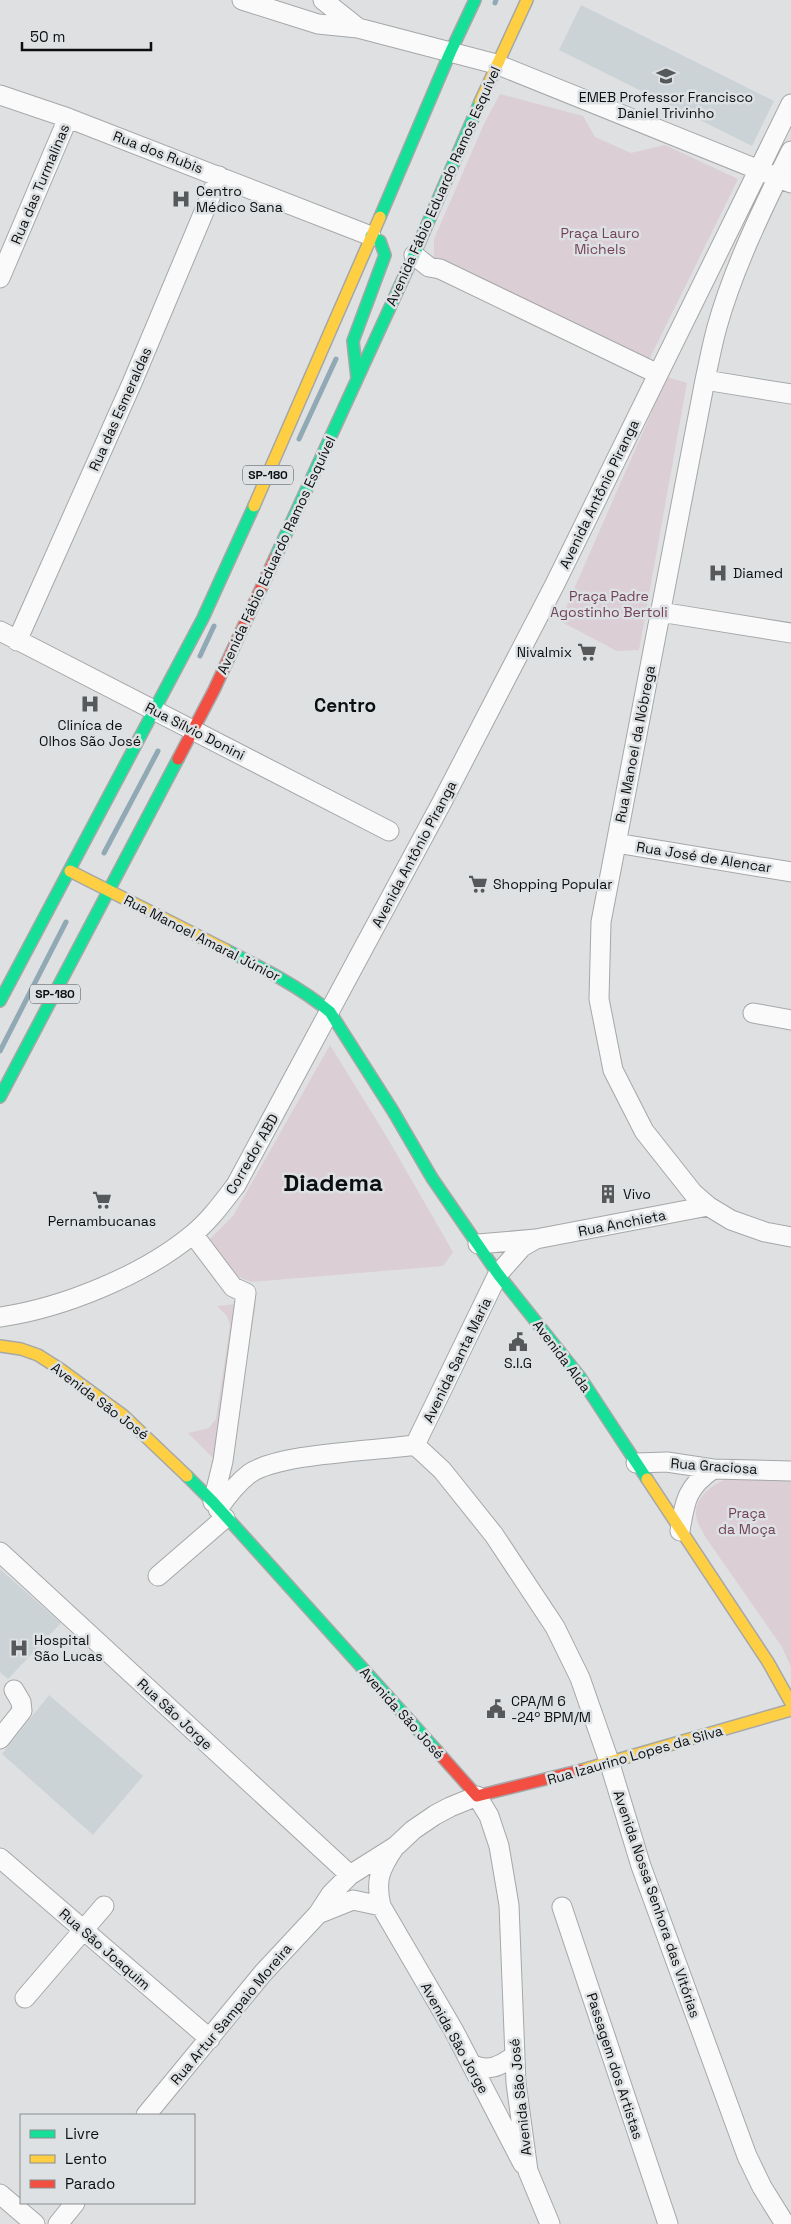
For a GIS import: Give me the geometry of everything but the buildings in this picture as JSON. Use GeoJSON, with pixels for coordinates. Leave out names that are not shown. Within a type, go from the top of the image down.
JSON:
{"type":"FeatureCollection","features":[{"type":"Feature","properties":{"kind":"main road","name":"SP-180"},"geometry":{"type":"LineString","coordinates":[[0,1001],[204,618],[282,444],[450,53],[475,0]]}},
{"type":"Feature","properties":{"kind":"main road","name":"Avenida Fábio Eduardo Ramos Esquível"},"geometry":{"type":"LineString","coordinates":[[0,1098],[194,731],[414,255],[496,64],[527,0]]}},
{"type":"Feature","properties":{"kind":"main road"},"geometry":{"type":"LineString","coordinates":[[357,378],[353,341],[385,255],[380,241],[371,236]]}},
{"type":"Feature","properties":{"kind":"main road","name":"Rua Manoel Amaral Júnior"},"geometry":{"type":"LineString","coordinates":[[70,871],[263,968],[317,1001],[330,1012]]}},
{"type":"Feature","properties":{"kind":"main road","name":"Avenida Alda"},"geometry":{"type":"LineString","coordinates":[[330,1012],[393,1111],[432,1178],[498,1274],[580,1378],[768,1662],[791,1703]]}},
{"type":"Feature","properties":{"kind":"main road","name":"Avenida São José"},"geometry":{"type":"LineString","coordinates":[[0,1346],[21,1349],[38,1355],[124,1416],[146,1435],[219,1510],[478,1796]]}},
{"type":"Feature","properties":{"kind":"main road","name":"Rua Izaurino Lopes da Silva"},"geometry":{"type":"LineString","coordinates":[[478,1796],[586,1769],[791,1710]]}},
{"type":"Feature","properties":{"kind":"street"},"geometry":{"type":"LineString","coordinates":[[322,0],[358,28]]}},
{"type":"Feature","properties":{"kind":"street"},"geometry":{"type":"LineString","coordinates":[[247,1],[318,24],[358,28],[496,64],[784,180],[791,151]]}},
{"type":"Feature","properties":{"kind":"street","name":"Rua dos Rubis"},"geometry":{"type":"LineString","coordinates":[[0,95],[68,118],[371,236]]}},
{"type":"Feature","properties":{"kind":"street","name":"Avenida Antônio Piranga"},"geometry":{"type":"LineString","coordinates":[[330,1012],[554,586],[791,104]]}},
{"type":"Feature","properties":{"kind":"street","name":"Rua das Turmalinas"},"geometry":{"type":"LineString","coordinates":[[0,278],[68,118]]}},
{"type":"Feature","properties":{"kind":"street","name":"Rua das Esmeraldas"},"geometry":{"type":"LineString","coordinates":[[17,640],[132,383],[219,176]]}},
{"type":"Feature","properties":{"kind":"street","name":"Rua Manoel da Nóbrega"},"geometry":{"type":"LineString","coordinates":[[784,180],[729,291],[717,326],[704,380],[601,922],[599,999],[614,1070],[644,1131],[693,1193],[708,1206],[731,1220],[765,1232],[791,1237]]}},
{"type":"Feature","properties":{"kind":"street"},"geometry":{"type":"LineString","coordinates":[[414,255],[429,266],[440,269],[658,374]]}},
{"type":"Feature","properties":{"kind":"street"},"geometry":{"type":"LineString","coordinates":[[704,380],[791,394]]}},
{"type":"Feature","properties":{"kind":"street"},"geometry":{"type":"LineString","coordinates":[[660,612],[791,633]]}},
{"type":"Feature","properties":{"kind":"street","name":"Rua Sílvio Donini"},"geometry":{"type":"LineString","coordinates":[[0,631],[390,831]]}},
{"type":"Feature","properties":{"kind":"street","name":"Rua José de Alencar"},"geometry":{"type":"LineString","coordinates":[[616,843],[791,872]]}},
{"type":"Feature","properties":{"kind":"street","name":"Corredor ABD"},"geometry":{"type":"LineString","coordinates":[[0,1317],[43,1307],[110,1283],[168,1252],[193,1234],[208,1220],[236,1185],[330,1012]]}},
{"type":"Feature","properties":{"kind":"street"},"geometry":{"type":"LineString","coordinates":[[753,1014],[791,1020]]}},
{"type":"Feature","properties":{"kind":"street","name":"Rua Anchieta"},"geometry":{"type":"LineString","coordinates":[[478,1244],[536,1239],[708,1206]]}},
{"type":"Feature","properties":{"kind":"street"},"geometry":{"type":"LineString","coordinates":[[193,1234],[233,1287],[246,1294],[223,1461],[219,1510]]}},
{"type":"Feature","properties":{"kind":"street","name":"Rua Anchieta"},"geometry":{"type":"LineString","coordinates":[[498,1274],[522,1247],[536,1239]]}},
{"type":"Feature","properties":{"kind":"street","name":"Avenida Santa Maria"},"geometry":{"type":"LineString","coordinates":[[415,1445],[498,1274]]}},
{"type":"Feature","properties":{"kind":"street"},"geometry":{"type":"LineString","coordinates":[[158,1576],[219,1510],[235,1486],[250,1473],[276,1462],[415,1445]]}},
{"type":"Feature","properties":{"kind":"street","name":"Avenida Nossa Senhora das Vitórias"},"geometry":{"type":"LineString","coordinates":[[415,1445],[442,1470],[472,1506],[521,1574],[555,1627],[580,1678],[609,1761],[641,1866],[747,2156],[762,2187],[785,2224]]}},
{"type":"Feature","properties":{"kind":"street","name":"Rua Graciosa"},"geometry":{"type":"LineString","coordinates":[[636,1463],[667,1462],[713,1469],[791,1471]]}},
{"type":"Feature","properties":{"kind":"street"},"geometry":{"type":"LineString","coordinates":[[680,1530],[689,1494],[698,1480],[713,1469]]}},
{"type":"Feature","properties":{"kind":"street","name":"Rua São Jorge"},"geometry":{"type":"LineString","coordinates":[[0,1552],[350,1876]]}},
{"type":"Feature","properties":{"kind":"street"},"geometry":{"type":"LineString","coordinates":[[0,1739],[22,1711],[21,1702],[14,1690]]}},
{"type":"Feature","properties":{"kind":"street","name":"Rua Artur Sampaio Moreira"},"geometry":{"type":"LineString","coordinates":[[147,2114],[263,1973],[318,1914],[331,1894],[372,1859],[396,1846],[413,1830],[434,1815],[478,1796]]}},
{"type":"Feature","properties":{"kind":"street","name":"Avenida São José"},"geometry":{"type":"LineString","coordinates":[[478,1796],[489,1816],[499,1846],[510,1905],[514,2056],[528,2171],[550,2224]]}},
{"type":"Feature","properties":{"kind":"street","name":"Rua Artur Sampaio Moreira"},"geometry":{"type":"LineString","coordinates":[[318,1914],[353,1900],[381,1906],[377,1891],[379,1875],[396,1846]]}},
{"type":"Feature","properties":{"kind":"street","name":"Rua São Joaquim"},"geometry":{"type":"LineString","coordinates":[[0,1858],[210,2039]]}},
{"type":"Feature","properties":{"kind":"street"},"geometry":{"type":"LineString","coordinates":[[25,1998],[104,1906]]}},
{"type":"Feature","properties":{"kind":"street","name":"Avenida São Jorge"},"geometry":{"type":"LineString","coordinates":[[381,1906],[454,2030],[528,2171]]}},
{"type":"Feature","properties":{"kind":"street","name":"Passagem dos Artistas"},"geometry":{"type":"LineString","coordinates":[[562,1907],[668,2224]]}},
{"type":"Feature","properties":{"kind":"street"},"geometry":{"type":"LineString","coordinates":[[471,2064],[481,2068],[492,2068],[503,2064],[514,2056]]}},
{"type":"Feature","properties":{"kind":"street"},"geometry":{"type":"LineString","coordinates":[[0,2194],[36,2224]]}},
{"type":"Feature","properties":{"kind":"street"},"geometry":{"type":"LineString","coordinates":[[58,2224],[74,2204]]}},
{"type":"Feature","properties":{"kind":"shaded area","name":"EMEB Professor Francisco Daniel Trivinho"},"geometry":{"type":"Polygon","coordinates":[[[581,5],[774,101],[752,146],[559,50],[581,5]]]}},
{"type":"Feature","properties":{"kind":"shaded area","name":"Hospital São Lucas"},"geometry":{"type":"Polygon","coordinates":[[[0,1569],[61,1623],[8,1679],[0,1672],[0,1569]]]}},
{"type":"Feature","properties":{"kind":"shaded area"},"geometry":{"type":"Polygon","coordinates":[[[49,1695],[143,1776],[93,1835],[2,1754],[49,1695]]]}},
{"type":"Feature","properties":{"kind":"green space","name":"Praça Lauro Michels"},"geometry":{"type":"Polygon","coordinates":[[[500,94],[583,116],[595,137],[631,153],[665,145],[738,179],[647,364],[429,267],[434,254],[434,239],[484,124],[500,94]]]}},
{"type":"Feature","properties":{"kind":"green space","name":"Praça Padre Agostinho Bertoli"},"geometry":{"type":"Polygon","coordinates":[[[667,377],[687,383],[639,650],[617,651],[560,621],[667,377]]]}},
{"type":"Feature","properties":{"kind":"green space"},"geometry":{"type":"Polygon","coordinates":[[[330,1045],[388,1139],[453,1252],[443,1266],[251,1282],[239,1277],[209,1240],[233,1216],[330,1045]]]}},
{"type":"Feature","properties":{"kind":"green space"},"geometry":{"type":"Polygon","coordinates":[[[256,1302],[230,1466],[218,1463],[188,1433],[209,1428],[216,1419],[230,1326],[227,1316],[217,1306],[256,1302]]]}},
{"type":"Feature","properties":{"kind":"green space","name":"Praça da Moça"},"geometry":{"type":"Polygon","coordinates":[[[730,1478],[791,1480],[791,1667],[782,1647],[706,1538],[697,1520],[697,1505],[700,1499],[711,1488],[730,1478]]]}},
{"type":"Feature","properties":{"kind":"waterway"},"geometry":{"type":"LineString","coordinates":[[299,439],[336,359]]}},
{"type":"Feature","properties":{"kind":"waterway"},"geometry":{"type":"LineString","coordinates":[[200,656],[214,626]]}},
{"type":"Feature","properties":{"kind":"waterway"},"geometry":{"type":"LineString","coordinates":[[104,853],[158,751]]}},
{"type":"Feature","properties":{"kind":"waterway"},"geometry":{"type":"LineString","coordinates":[[0,1051],[66,922]]}},
{"type":"Feature","properties":{"kind":"traffic: fast"},"geometry":{"type":"LineString","coordinates":[[380,217],[450,53],[475,0]]}},
{"type":"Feature","properties":{"kind":"traffic: fast"},"geometry":{"type":"LineString","coordinates":[[275,558],[414,255],[480,102]]}},
{"type":"Feature","properties":{"kind":"traffic: fast"},"geometry":{"type":"LineString","coordinates":[[357,378],[353,341],[385,255],[380,241],[371,236]]}},
{"type":"Feature","properties":{"kind":"traffic: fast"},"geometry":{"type":"LineString","coordinates":[[0,1001],[203,618],[254,506]]}},
{"type":"Feature","properties":{"kind":"traffic: fast"},"geometry":{"type":"LineString","coordinates":[[0,1097],[178,759]]}},
{"type":"Feature","properties":{"kind":"traffic: fast"},"geometry":{"type":"LineString","coordinates":[[226,950],[293,986],[330,1012],[393,1111],[432,1178],[498,1274],[580,1377],[647,1479]]}},
{"type":"Feature","properties":{"kind":"traffic: fast"},"geometry":{"type":"LineString","coordinates":[[187,1476],[213,1502],[437,1751]]}},
{"type":"Feature","properties":{"kind":"traffic: slow"},"geometry":{"type":"LineString","coordinates":[[480,102],[527,0]]}},
{"type":"Feature","properties":{"kind":"traffic: slow"},"geometry":{"type":"LineString","coordinates":[[254,506],[380,217]]}},
{"type":"Feature","properties":{"kind":"traffic: slow"},"geometry":{"type":"LineString","coordinates":[[70,871],[226,950]]}},
{"type":"Feature","properties":{"kind":"traffic: slow"},"geometry":{"type":"LineString","coordinates":[[0,1346],[21,1349],[38,1355],[60,1369],[124,1416],[187,1476]]}},
{"type":"Feature","properties":{"kind":"traffic: slow"},"geometry":{"type":"LineString","coordinates":[[647,1479],[768,1662],[791,1703]]}},
{"type":"Feature","properties":{"kind":"traffic: slow"},"geometry":{"type":"LineString","coordinates":[[582,1770],[791,1710]]}},
{"type":"Feature","properties":{"kind":"traffic: jam"},"geometry":{"type":"LineString","coordinates":[[178,759],[214,690],[275,558]]}},
{"type":"Feature","properties":{"kind":"traffic: jam"},"geometry":{"type":"LineString","coordinates":[[437,1751],[477,1796],[582,1770]]}},
{"type":"Feature","properties":{"kind":"place","name":"EMEB Professor Francisco Daniel Trivinho"},"geometry":{"type":"Point","coordinates":[666,76]}},
{"type":"Feature","properties":{"kind":"place","name":"Centro Médico Sana"},"geometry":{"type":"Point","coordinates":[181,199]}},
{"type":"Feature","properties":{"kind":"place","name":"Diamed"},"geometry":{"type":"Point","coordinates":[718,573]}},
{"type":"Feature","properties":{"kind":"place","name":"Nivalmix"},"geometry":{"type":"Point","coordinates":[587,652]}},
{"type":"Feature","properties":{"kind":"place","name":"Cliníca de Olhos São José"},"geometry":{"type":"Point","coordinates":[90,704]}},
{"type":"Feature","properties":{"kind":"place","name":"Shopping Popular"},"geometry":{"type":"Point","coordinates":[478,884]}},
{"type":"Feature","properties":{"kind":"place","name":"Vivo"},"geometry":{"type":"Point","coordinates":[608,1194]}},
{"type":"Feature","properties":{"kind":"place","name":"Pernambucanas"},"geometry":{"type":"Point","coordinates":[102,1200]}},
{"type":"Feature","properties":{"kind":"place","name":"S.I.G"},"geometry":{"type":"Point","coordinates":[518,1342]}},
{"type":"Feature","properties":{"kind":"place","name":"Hospital São Lucas"},"geometry":{"type":"Point","coordinates":[19,1648]}},
{"type":"Feature","properties":{"kind":"place","name":"CPA/M 6 -24º BPM/M"},"geometry":{"type":"Point","coordinates":[496,1709]}},
{"type":"Feature","properties":{"kind":"district","name":"Centro"},"geometry":{"type":"Point","coordinates":[345,705]}},
{"type":"Feature","properties":{"kind":"district","name":"Diadema"},"geometry":{"type":"Point","coordinates":[333,1182]}}]}
